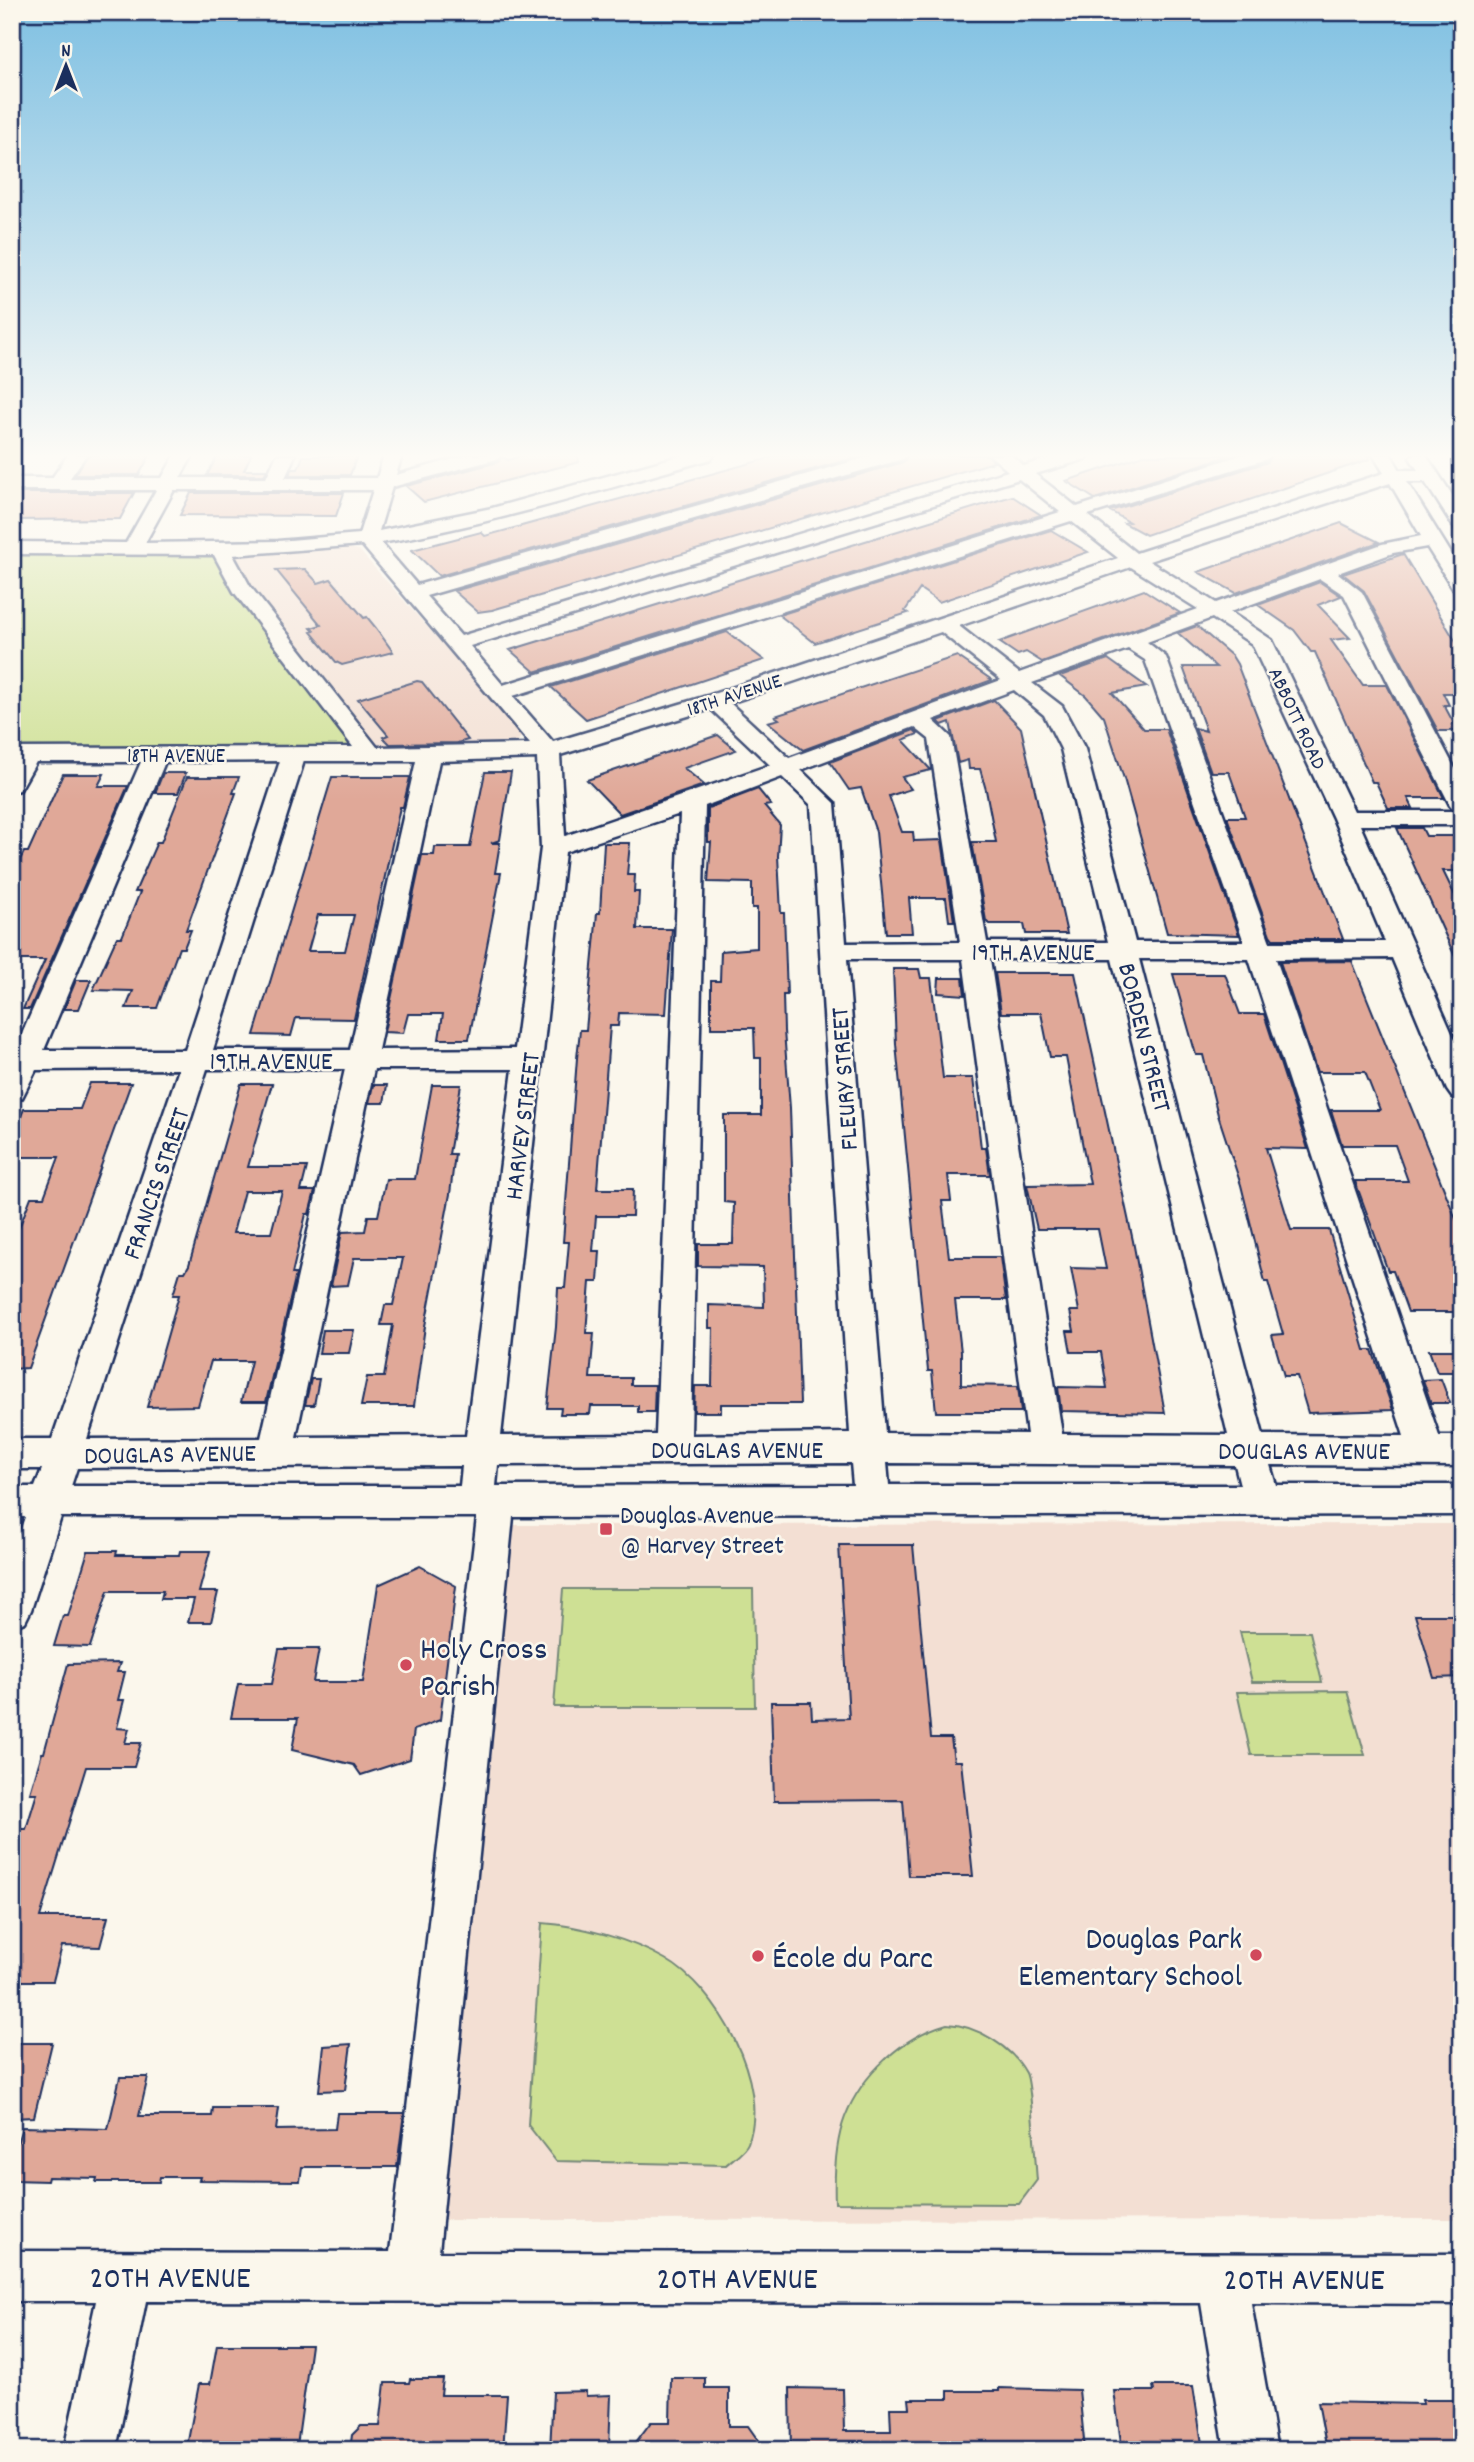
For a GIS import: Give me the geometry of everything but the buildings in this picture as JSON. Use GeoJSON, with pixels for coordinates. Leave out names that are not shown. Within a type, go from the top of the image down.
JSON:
{"type":"FeatureCollection","features":[{"type":"Feature","properties":{"kind":"street"},"geometry":{"type":"LineString","coordinates":[[231,570],[241,588],[371,755]]}},
{"type":"Feature","properties":{"kind":"street"},"geometry":{"type":"LineString","coordinates":[[396,570],[548,751]]}},
{"type":"Feature","properties":{"kind":"street"},"geometry":{"type":"LineString","coordinates":[[413,593],[495,570]]}},
{"type":"Feature","properties":{"kind":"street"},"geometry":{"type":"LineString","coordinates":[[456,644],[701,570]]}},
{"type":"Feature","properties":{"kind":"street"},"geometry":{"type":"LineString","coordinates":[[499,694],[897,570]]}},
{"type":"Feature","properties":{"kind":"street","name":"18TH AVENUE"},"geometry":{"type":"LineString","coordinates":[[20,755],[371,755],[548,751],[715,701],[1104,570]]}},
{"type":"Feature","properties":{"kind":"street","name":"ABBOTT ROAD"},"geometry":{"type":"LineString","coordinates":[[1149,570],[1261,640],[1345,818],[1462,1090]]}},
{"type":"Feature","properties":{"kind":"street"},"geometry":{"type":"LineString","coordinates":[[553,848],[692,802],[1017,681],[1329,570]]}},
{"type":"Feature","properties":{"kind":"street"},"geometry":{"type":"LineString","coordinates":[[1450,570],[1462,588]]}},
{"type":"Feature","properties":{"kind":"street"},"geometry":{"type":"LineString","coordinates":[[1323,572],[1352,592],[1462,805]]}},
{"type":"Feature","properties":{"kind":"street","name":"BORDEN STREET"},"geometry":{"type":"LineString","coordinates":[[945,625],[1054,711],[1073,749],[1262,1502]]}},
{"type":"Feature","properties":{"kind":"street"},"geometry":{"type":"LineString","coordinates":[[1131,641],[1156,657],[1260,950],[1426,1451]]}},
{"type":"Feature","properties":{"kind":"street","name":"FLEURY STREET"},"geometry":{"type":"LineString","coordinates":[[715,701],[822,803],[872,1502]]}},
{"type":"Feature","properties":{"kind":"street"},"geometry":{"type":"LineString","coordinates":[[916,718],[940,737],[975,951],[1047,1449]]}},
{"type":"Feature","properties":{"kind":"street","name":"HARVEY STREET"},"geometry":{"type":"LineString","coordinates":[[412,2276],[486,1501],[482,1450],[553,848],[548,751]]}},
{"type":"Feature","properties":{"kind":"street"},"geometry":{"type":"LineString","coordinates":[[275,1452],[429,754]]}},
{"type":"Feature","properties":{"kind":"street"},"geometry":{"type":"LineString","coordinates":[[12,785],[20,755]]}},
{"type":"Feature","properties":{"kind":"street"},"geometry":{"type":"LineString","coordinates":[[12,1091],[19,1060],[156,755]]}},
{"type":"Feature","properties":{"kind":"street","name":"FRANCIS STREET"},"geometry":{"type":"LineString","coordinates":[[12,1610],[30,1502],[63,1454],[196,1060],[294,755]]}},
{"type":"Feature","properties":{"kind":"street"},"geometry":{"type":"LineString","coordinates":[[673,1450],[692,802]]}},
{"type":"Feature","properties":{"kind":"street"},"geometry":{"type":"LineString","coordinates":[[1345,818],[1462,818]]}},
{"type":"Feature","properties":{"kind":"street","name":"19TH AVENUE"},"geometry":{"type":"LineString","coordinates":[[834,951],[1401,950]]}},
{"type":"Feature","properties":{"kind":"street","name":"19TH AVENUE"},"geometry":{"type":"LineString","coordinates":[[19,1060],[529,1059]]}},
{"type":"Feature","properties":{"kind":"street","name":"DOUGLAS AVENUE"},"geometry":{"type":"LineString","coordinates":[[12,1454],[869,1448],[1462,1451]]}},
{"type":"Feature","properties":{"kind":"street","name":"DOUGLAS AVENUE"},"geometry":{"type":"LineString","coordinates":[[30,1502],[1462,1500]]}},
{"type":"Feature","properties":{"kind":"street","name":"20TH AVENUE"},"geometry":{"type":"LineString","coordinates":[[12,2276],[1462,2279]]}},
{"type":"Feature","properties":{"kind":"street"},"geometry":{"type":"LineString","coordinates":[[90,2450],[127,2276]]}},
{"type":"Feature","properties":{"kind":"street"},"geometry":{"type":"LineString","coordinates":[[1222,2278],[1251,2450]]}},
{"type":"Feature","properties":{"kind":"shaded area"},"geometry":{"type":"Polygon","coordinates":[[[228,570],[377,570],[518,729],[521,737],[513,745],[355,748],[228,570]]]}},
{"type":"Feature","properties":{"kind":"shaded area"},"geometry":{"type":"Polygon","coordinates":[[[1462,1524],[1462,2219],[438,2220],[509,1525],[1462,1524]]]}},
{"type":"Feature","properties":{"kind":"green space"},"geometry":{"type":"Polygon","coordinates":[[[12,570],[228,570],[355,748],[12,748],[12,570]]]}},
{"type":"Feature","properties":{"kind":"green space"},"geometry":{"type":"Polygon","coordinates":[[[563,1589],[753,1589],[755,1707],[554,1707],[563,1589]]]}},
{"type":"Feature","properties":{"kind":"green space"},"geometry":{"type":"Polygon","coordinates":[[[1240,1632],[1310,1632],[1322,1682],[1252,1682],[1240,1632]]]}},
{"type":"Feature","properties":{"kind":"green space"},"geometry":{"type":"Polygon","coordinates":[[[1347,1691],[1365,1755],[1251,1755],[1237,1692],[1347,1691]]]}},
{"type":"Feature","properties":{"kind":"green space"},"geometry":{"type":"Polygon","coordinates":[[[542,1923],[589,1930],[637,1945],[665,1959],[703,1992],[720,2014],[746,2066],[752,2093],[753,2119],[748,2143],[726,2165],[556,2161],[528,2125],[542,1923]]]}},
{"type":"Feature","properties":{"kind":"green space"},"geometry":{"type":"Polygon","coordinates":[[[947,2024],[970,2028],[992,2039],[1020,2063],[1026,2073],[1032,2107],[1037,2180],[1019,2204],[835,2203],[837,2149],[852,2101],[873,2072],[900,2047],[947,2024]]]}},
{"type":"Feature","properties":{"kind":"place","name":"Douglas Avenue @ Harvey Street"},"geometry":{"type":"Point","coordinates":[606,1529]}},
{"type":"Feature","properties":{"kind":"place","name":"Holy Cross Parish"},"geometry":{"type":"Point","coordinates":[406,1665]}},
{"type":"Feature","properties":{"kind":"place","name":"Douglas Park Elementary School"},"geometry":{"type":"Point","coordinates":[1256,1955]}},
{"type":"Feature","properties":{"kind":"place","name":"École du Parc"},"geometry":{"type":"Point","coordinates":[758,1956]}}]}
